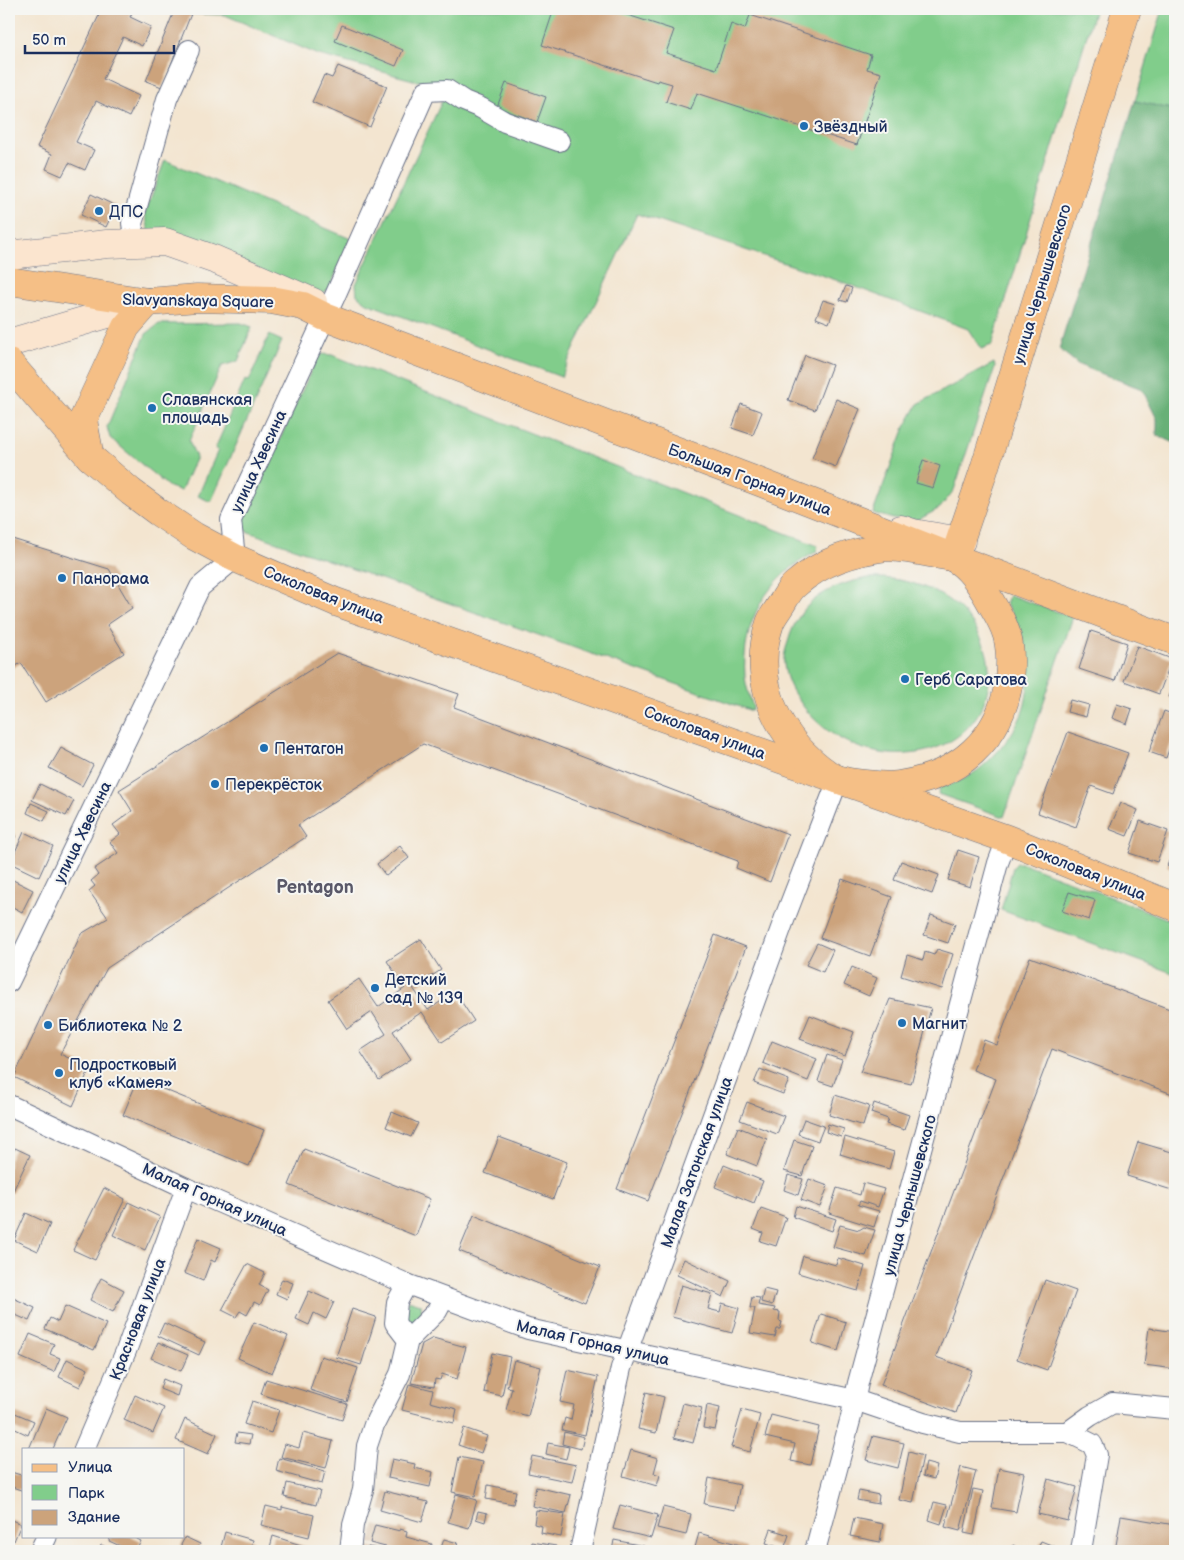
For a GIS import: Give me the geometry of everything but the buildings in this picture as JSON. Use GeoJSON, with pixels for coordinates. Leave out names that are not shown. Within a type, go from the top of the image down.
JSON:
{"type":"FeatureCollection","features":[{"type":"Feature","properties":{"kind":"main road","name":"улица Чернышевского"},"geometry":{"type":"LineString","coordinates":[[958,549],[1127,9]]}},
{"type":"Feature","properties":{"kind":"main road","name":"Slavyanskaya Square"},"geometry":{"type":"LineString","coordinates":[[9,281],[148,302],[197,298],[271,300],[328,312]]}},
{"type":"Feature","properties":{"kind":"main road"},"geometry":{"type":"LineString","coordinates":[[90,457],[83,420],[126,327],[148,302]]}},
{"type":"Feature","properties":{"kind":"main road","name":"Большая Горная улица"},"geometry":{"type":"LineString","coordinates":[[328,312],[958,549],[1175,641]]}},
{"type":"Feature","properties":{"kind":"main road"},"geometry":{"type":"LineString","coordinates":[[9,363],[90,457],[158,512],[194,536],[235,558]]}},
{"type":"Feature","properties":{"kind":"main road"},"geometry":{"type":"LineString","coordinates":[[887,547],[958,549],[1004,628],[1009,648],[1010,668],[1006,695],[997,723],[970,754],[947,771],[897,785],[838,780],[810,760],[790,740],[771,704],[765,682],[764,652],[771,622],[794,585],[820,566],[843,556],[887,547]]}},
{"type":"Feature","properties":{"kind":"main road","name":"Соколовая улица"},"geometry":{"type":"LineString","coordinates":[[235,558],[336,602],[1007,840],[1175,907]]}},
{"type":"Feature","properties":{"kind":"street"},"geometry":{"type":"LineString","coordinates":[[135,243],[132,223],[167,99],[189,50]]}},
{"type":"Feature","properties":{"kind":"street","name":"улица Хвесина"},"geometry":{"type":"LineString","coordinates":[[9,982],[200,587],[235,558],[231,520],[328,312],[426,91],[447,90],[464,102],[481,108],[505,122],[559,141]]}},
{"type":"Feature","properties":{"kind":"street"},"geometry":{"type":"LineString","coordinates":[[9,255],[107,244],[165,242],[216,260],[328,312]]}},
{"type":"Feature","properties":{"kind":"street"},"geometry":{"type":"LineString","coordinates":[[9,343],[148,302]]}},
{"type":"Feature","properties":{"kind":"street","name":"Малая Затонская улица"},"geometry":{"type":"LineString","coordinates":[[580,1551],[621,1368],[787,912],[838,780]]}},
{"type":"Feature","properties":{"kind":"street","name":"улица Чернышевского"},"geometry":{"type":"LineString","coordinates":[[815,1551],[858,1383],[993,882],[1007,840]]}},
{"type":"Feature","properties":{"kind":"street","name":"Малая Горная улица"},"geometry":{"type":"LineString","coordinates":[[9,1105],[186,1188],[407,1284],[528,1329],[855,1400],[923,1423],[960,1432],[1068,1432]]}},
{"type":"Feature","properties":{"kind":"street","name":"Красновая улица"},"geometry":{"type":"LineString","coordinates":[[84,1448],[126,1351],[186,1188]]}},
{"type":"Feature","properties":{"kind":"street"},"geometry":{"type":"LineString","coordinates":[[407,1284],[397,1302],[395,1323],[408,1340]]}},
{"type":"Feature","properties":{"kind":"street"},"geometry":{"type":"LineString","coordinates":[[350,1551],[353,1525],[363,1490],[368,1446],[374,1424],[400,1374],[408,1340],[437,1312],[444,1298]]}},
{"type":"Feature","properties":{"kind":"street"},"geometry":{"type":"LineString","coordinates":[[1081,1551],[1097,1455],[1092,1444],[1068,1432],[1090,1416],[1113,1403],[1175,1409]]}},
{"type":"Feature","properties":{"kind":"street"},"geometry":{"type":"LineString","coordinates":[[40,1551],[46,1538]]}},
{"type":"Feature","properties":{"kind":"green space"},"geometry":{"type":"Polygon","coordinates":[[[178,9],[1095,9],[992,345],[981,349],[968,329],[845,283],[637,214],[561,377],[367,303],[357,295],[356,284],[450,84],[417,81],[319,55],[225,15],[191,14],[178,9]]]}},
{"type":"Feature","properties":{"kind":"green space"},"geometry":{"type":"Polygon","coordinates":[[[1163,9],[1175,9],[1175,110],[1135,101],[1163,9]]]}},
{"type":"Feature","properties":{"kind":"green space"},"geometry":{"type":"Polygon","coordinates":[[[1135,101],[1175,110],[1175,443],[1157,436],[1157,419],[1142,389],[1079,365],[1059,349],[1135,101]]]}},
{"type":"Feature","properties":{"kind":"green space"},"geometry":{"type":"Polygon","coordinates":[[[165,160],[351,239],[330,287],[322,295],[149,232],[145,213],[165,160]]]}},
{"type":"Feature","properties":{"kind":"green space"},"geometry":{"type":"Polygon","coordinates":[[[241,323],[252,327],[238,361],[222,366],[189,441],[196,457],[181,491],[169,487],[110,438],[107,427],[146,334],[159,324],[241,323]]]}},
{"type":"Feature","properties":{"kind":"green space"},"geometry":{"type":"Polygon","coordinates":[[[269,335],[282,341],[211,502],[198,496],[218,450],[215,449],[245,380],[249,381],[269,335]]]}},
{"type":"Feature","properties":{"kind":"green space"},"geometry":{"type":"Polygon","coordinates":[[[322,354],[332,355],[818,546],[816,552],[784,574],[771,588],[753,620],[745,657],[745,677],[753,707],[752,711],[246,531],[243,525],[245,516],[316,360],[322,354]]]}},
{"type":"Feature","properties":{"kind":"green space"},"geometry":{"type":"Polygon","coordinates":[[[994,363],[995,367],[954,490],[940,508],[918,520],[893,519],[873,513],[905,427],[918,404],[994,363]]]}},
{"type":"Feature","properties":{"kind":"green space"},"geometry":{"type":"Polygon","coordinates":[[[868,578],[882,578],[911,583],[939,594],[963,612],[972,623],[983,643],[989,663],[989,683],[984,702],[975,719],[961,734],[943,745],[922,752],[886,754],[852,745],[822,726],[809,713],[791,687],[786,673],[784,658],[793,628],[800,616],[818,597],[828,591],[841,585],[868,578]]]}},
{"type":"Feature","properties":{"kind":"green space"},"geometry":{"type":"Polygon","coordinates":[[[1009,595],[1073,617],[1004,817],[938,794],[940,786],[953,784],[966,778],[999,751],[1021,716],[1027,691],[1028,665],[1019,627],[1006,605],[1009,595]]]}},
{"type":"Feature","properties":{"kind":"green space"},"geometry":{"type":"Polygon","coordinates":[[[1017,863],[1023,863],[1175,922],[1175,974],[1001,910],[1013,867],[1017,863]]]}},
{"type":"Feature","properties":{"kind":"green space"},"geometry":{"type":"Polygon","coordinates":[[[408,1300],[421,1304],[422,1314],[417,1323],[408,1325],[402,1322],[408,1300]]]}},
{"type":"Feature","properties":{"kind":"place","name":"Звёздный"},"geometry":{"type":"Point","coordinates":[804,126]}},
{"type":"Feature","properties":{"kind":"place","name":"ДПС"},"geometry":{"type":"Point","coordinates":[99,211]}},
{"type":"Feature","properties":{"kind":"place","name":"Славянская площадь"},"geometry":{"type":"Point","coordinates":[152,408]}},
{"type":"Feature","properties":{"kind":"place","name":"Панорама"},"geometry":{"type":"Point","coordinates":[62,578]}},
{"type":"Feature","properties":{"kind":"place","name":"Герб Саратова"},"geometry":{"type":"Point","coordinates":[905,679]}},
{"type":"Feature","properties":{"kind":"place","name":"Пентагон"},"geometry":{"type":"Point","coordinates":[264,748]}},
{"type":"Feature","properties":{"kind":"place","name":"Перекрёсток"},"geometry":{"type":"Point","coordinates":[215,784]}},
{"type":"Feature","properties":{"kind":"place","name":"Детский сад № 139"},"geometry":{"type":"Point","coordinates":[375,988]}},
{"type":"Feature","properties":{"kind":"place","name":"Магнит"},"geometry":{"type":"Point","coordinates":[902,1023]}},
{"type":"Feature","properties":{"kind":"place","name":"Библиотека № 2"},"geometry":{"type":"Point","coordinates":[48,1025]}},
{"type":"Feature","properties":{"kind":"place","name":"Подростковый клуб «Камея»"},"geometry":{"type":"Point","coordinates":[59,1073]}},
{"type":"Feature","properties":{"kind":"district","name":"Pentagon"},"geometry":{"type":"Point","coordinates":[315,887]}}]}
